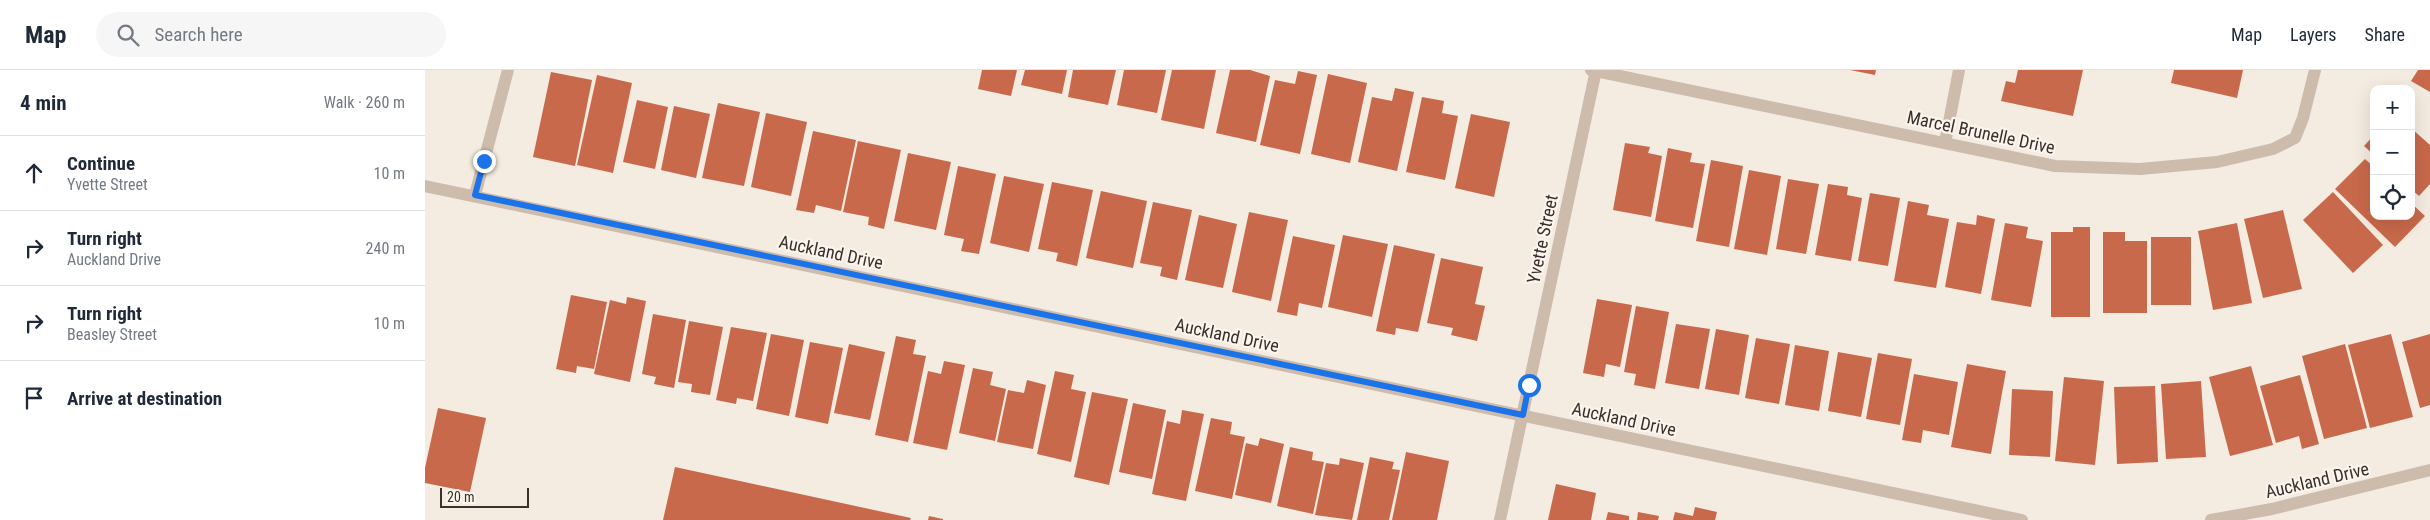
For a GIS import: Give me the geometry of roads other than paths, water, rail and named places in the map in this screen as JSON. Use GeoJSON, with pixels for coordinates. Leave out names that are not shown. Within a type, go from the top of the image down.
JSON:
{"type":"FeatureCollection","features":[{"type":"Feature","properties":{"kind":"street"},"geometry":{"type":"LineString","coordinates":[[475,195],[508,70]]}},
{"type":"Feature","properties":{"kind":"street","name":"Marcel Brunelle Drive"},"geometry":{"type":"LineString","coordinates":[[1594,70],[2055,166],[2140,169],[2217,162],[2273,149],[2295,138],[2303,118],[2315,70]]}},
{"type":"Feature","properties":{"kind":"street","name":"Yvette Street"},"geometry":{"type":"LineString","coordinates":[[1500,520],[1594,70]]}},
{"type":"Feature","properties":{"kind":"street"},"geometry":{"type":"LineString","coordinates":[[1945,143],[1959,70]]}},
{"type":"Feature","properties":{"kind":"street","name":"Auckland Drive"},"geometry":{"type":"LineString","coordinates":[[425,186],[2022,520]]}},
{"type":"Feature","properties":{"kind":"street","name":"Auckland Drive"},"geometry":{"type":"LineString","coordinates":[[2211,520],[2272,509],[2430,470]]}}]}
